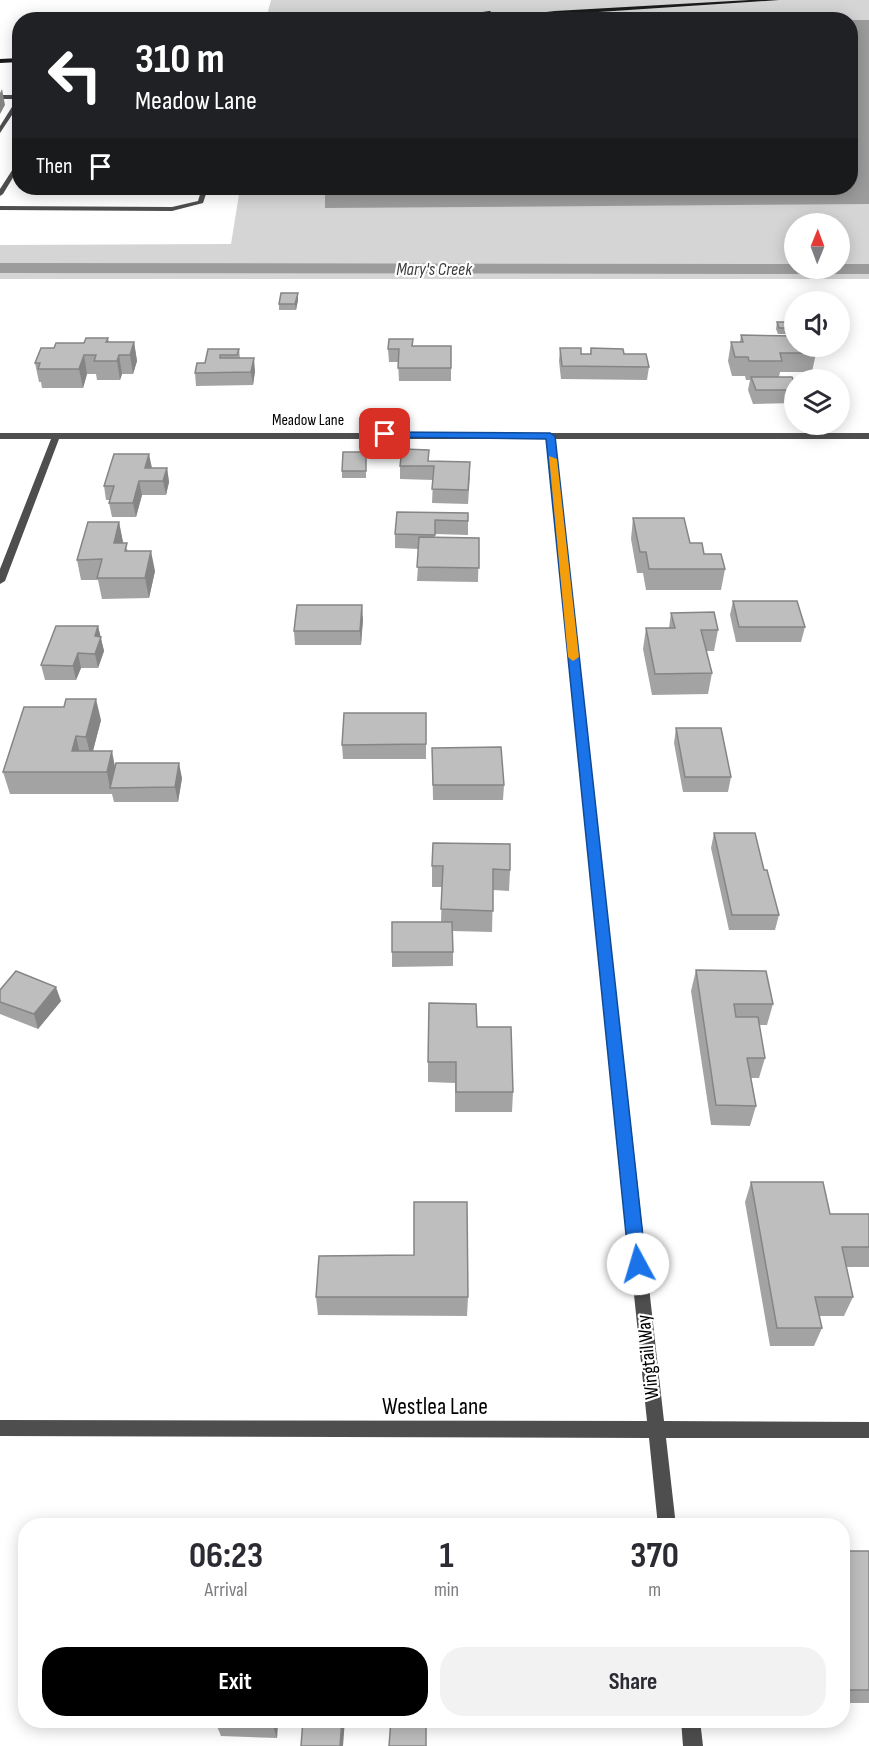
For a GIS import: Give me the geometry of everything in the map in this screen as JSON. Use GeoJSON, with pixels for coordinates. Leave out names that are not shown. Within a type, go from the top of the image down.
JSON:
{"type":"FeatureCollection","features":[{"type":"Feature","properties":{"kind":"street"},"geometry":{"type":"LineString","coordinates":[[575,12],[777,0]]}},
{"type":"Feature","properties":{"kind":"street"},"geometry":{"type":"LineString","coordinates":[[494,12],[629,1]]}},
{"type":"Feature","properties":{"kind":"street"},"geometry":{"type":"LineString","coordinates":[[520,9],[524,12]]}},
{"type":"Feature","properties":{"kind":"street"},"geometry":{"type":"LineString","coordinates":[[0,131],[12,111]]}},
{"type":"Feature","properties":{"kind":"street"},"geometry":{"type":"LineString","coordinates":[[0,194],[12,174]]}},
{"type":"Feature","properties":{"kind":"street"},"geometry":{"type":"LineString","coordinates":[[0,208],[172,209],[201,202],[204,195]]}},
{"type":"Feature","properties":{"kind":"street","name":"Meadow Lane"},"geometry":{"type":"LineString","coordinates":[[0,436],[385,434],[869,436]]}},
{"type":"Feature","properties":{"kind":"street"},"geometry":{"type":"LineString","coordinates":[[0,581],[56,436]]}},
{"type":"Feature","properties":{"kind":"street","name":"Wingtail Way"},"geometry":{"type":"LineString","coordinates":[[550,436],[666,1518]]}},
{"type":"Feature","properties":{"kind":"street","name":"Westlea Lane"},"geometry":{"type":"LineString","coordinates":[[0,1428],[869,1430]]}},
{"type":"Feature","properties":{"kind":"street"},"geometry":{"type":"LineString","coordinates":[[691,1728],[693,1746]]}},
{"type":"Feature","properties":{"kind":"shaded area"},"geometry":{"type":"Polygon","coordinates":[[[271,0],[869,0],[869,279],[850,279],[850,213],[784,213],[784,279],[0,279],[0,245],[231,244],[239,195],[858,195],[858,12],[268,12],[271,0]]]}},
{"type":"Feature","properties":{"kind":"shaded area"},"geometry":{"type":"Polygon","coordinates":[[[858,20],[869,20],[869,204],[325,208],[325,195],[858,195],[858,20]]]}},
{"type":"Feature","properties":{"kind":"building"},"geometry":{"type":"Polygon","coordinates":[[[281,293],[298,293],[295,304],[279,304],[281,293]]]}},
{"type":"Feature","properties":{"kind":"building"},"geometry":{"type":"Polygon","coordinates":[[[777,322],[784,322],[784,328],[779,328],[777,322]]]}},
{"type":"Feature","properties":{"kind":"building"},"geometry":{"type":"Polygon","coordinates":[[[741,335],[784,336],[784,353],[780,353],[782,361],[749,361],[748,357],[735,357],[731,342],[743,342],[741,335]]]}},
{"type":"Feature","properties":{"kind":"building"},"geometry":{"type":"Polygon","coordinates":[[[86,338],[108,338],[106,342],[134,342],[130,355],[119,355],[117,361],[94,361],[96,355],[84,355],[79,369],[38,369],[40,363],[35,363],[41,348],[54,348],[56,343],[84,343],[86,338]]]}},
{"type":"Feature","properties":{"kind":"building"},"geometry":{"type":"Polygon","coordinates":[[[389,339],[413,339],[412,346],[451,346],[451,368],[398,368],[399,349],[388,349],[389,339]]]}},
{"type":"Feature","properties":{"kind":"building"},"geometry":{"type":"Polygon","coordinates":[[[560,348],[581,348],[581,354],[591,354],[591,348],[623,349],[624,354],[646,354],[649,367],[562,366],[560,348]]]}},
{"type":"Feature","properties":{"kind":"building"},"geometry":{"type":"Polygon","coordinates":[[[208,349],[239,349],[237,355],[220,355],[220,358],[254,358],[251,372],[195,373],[197,363],[205,363],[208,349]]]}},
{"type":"Feature","properties":{"kind":"building"},"geometry":{"type":"Polygon","coordinates":[[[751,377],[784,377],[784,390],[756,390],[751,377]]]}},
{"type":"Feature","properties":{"kind":"building"},"geometry":{"type":"Polygon","coordinates":[[[402,449],[429,450],[428,461],[470,462],[468,490],[432,489],[434,466],[400,466],[402,449]]]}},
{"type":"Feature","properties":{"kind":"building"},"geometry":{"type":"Polygon","coordinates":[[[343,452],[366,452],[366,471],[342,471],[343,452]]]}},
{"type":"Feature","properties":{"kind":"building"},"geometry":{"type":"Polygon","coordinates":[[[114,454],[149,454],[145,468],[167,468],[163,481],[139,481],[133,503],[109,503],[114,486],[104,486],[114,454]]]}},
{"type":"Feature","properties":{"kind":"building"},"geometry":{"type":"Polygon","coordinates":[[[397,512],[468,513],[468,521],[435,520],[435,535],[395,534],[397,512]]]}},
{"type":"Feature","properties":{"kind":"building"},"geometry":{"type":"Polygon","coordinates":[[[633,518],[684,518],[690,543],[702,543],[704,554],[721,554],[725,569],[649,569],[646,552],[640,552],[633,518]]]}},
{"type":"Feature","properties":{"kind":"building"},"geometry":{"type":"Polygon","coordinates":[[[88,522],[119,522],[114,543],[127,543],[125,551],[151,551],[145,578],[97,578],[102,559],[77,560],[88,522]]]}},
{"type":"Feature","properties":{"kind":"building"},"geometry":{"type":"Polygon","coordinates":[[[419,537],[479,538],[479,568],[417,567],[419,537]]]}},
{"type":"Feature","properties":{"kind":"building"},"geometry":{"type":"Polygon","coordinates":[[[733,601],[797,601],[805,627],[739,627],[733,601]]]}},
{"type":"Feature","properties":{"kind":"building"},"geometry":{"type":"Polygon","coordinates":[[[297,605],[362,605],[360,631],[294,631],[297,605]]]}},
{"type":"Feature","properties":{"kind":"building"},"geometry":{"type":"Polygon","coordinates":[[[714,612],[718,630],[701,630],[712,673],[655,674],[646,628],[675,628],[671,613],[714,612]]]}},
{"type":"Feature","properties":{"kind":"building"},"geometry":{"type":"Polygon","coordinates":[[[56,626],[98,626],[95,636],[101,637],[95,654],[78,653],[73,666],[41,665],[56,626]]]}},
{"type":"Feature","properties":{"kind":"building"},"geometry":{"type":"Polygon","coordinates":[[[66,699],[96,699],[86,737],[76,736],[72,751],[112,751],[107,772],[3,772],[24,707],[64,707],[66,699]]]}},
{"type":"Feature","properties":{"kind":"building"},"geometry":{"type":"Polygon","coordinates":[[[344,713],[426,713],[426,744],[342,745],[344,713]]]}},
{"type":"Feature","properties":{"kind":"building"},"geometry":{"type":"Polygon","coordinates":[[[676,728],[721,728],[731,777],[685,777],[676,728]]]}},
{"type":"Feature","properties":{"kind":"building"},"geometry":{"type":"Polygon","coordinates":[[[501,747],[504,785],[433,785],[432,748],[501,747]]]}},
{"type":"Feature","properties":{"kind":"building"},"geometry":{"type":"Polygon","coordinates":[[[116,763],[179,763],[175,787],[110,788],[116,763]]]}},
{"type":"Feature","properties":{"kind":"building"},"geometry":{"type":"Polygon","coordinates":[[[714,833],[755,833],[779,915],[732,915],[714,833]]]}},
{"type":"Feature","properties":{"kind":"building"},"geometry":{"type":"Polygon","coordinates":[[[433,843],[510,844],[510,870],[493,869],[493,911],[441,909],[443,866],[432,866],[433,843]]]}},
{"type":"Feature","properties":{"kind":"building"},"geometry":{"type":"Polygon","coordinates":[[[392,922],[452,922],[453,952],[392,952],[392,922]]]}},
{"type":"Feature","properties":{"kind":"building"},"geometry":{"type":"Polygon","coordinates":[[[696,970],[766,971],[773,1004],[734,1004],[736,1017],[758,1017],[765,1058],[747,1058],[756,1106],[716,1105],[696,970]]]}},
{"type":"Feature","properties":{"kind":"building"},"geometry":{"type":"Polygon","coordinates":[[[16,971],[56,987],[34,1014],[0,1002],[0,990],[16,971]]]}},
{"type":"Feature","properties":{"kind":"building"},"geometry":{"type":"Polygon","coordinates":[[[429,1003],[476,1004],[477,1027],[511,1027],[513,1092],[456,1092],[456,1062],[428,1062],[429,1003]]]}},
{"type":"Feature","properties":{"kind":"building"},"geometry":{"type":"Polygon","coordinates":[[[751,1182],[823,1182],[830,1214],[869,1214],[869,1247],[842,1247],[853,1297],[815,1297],[822,1328],[777,1328],[751,1182]]]}},
{"type":"Feature","properties":{"kind":"building"},"geometry":{"type":"Polygon","coordinates":[[[414,1202],[467,1202],[468,1297],[316,1297],[319,1256],[414,1255],[414,1202]]]}},
{"type":"Feature","properties":{"kind":"building"},"geometry":{"type":"Polygon","coordinates":[[[850,1551],[869,1551],[869,1690],[850,1690],[850,1551]]]}},
{"type":"Feature","properties":{"kind":"building"},"geometry":{"type":"Polygon","coordinates":[[[302,1728],[341,1728],[340,1746],[301,1746],[302,1728]]]}},
{"type":"Feature","properties":{"kind":"building"},"geometry":{"type":"Polygon","coordinates":[[[390,1728],[426,1728],[426,1746],[389,1746],[390,1728]]]}},
{"type":"Feature","properties":{"kind":"waterway","name":"Mary's Creek"},"geometry":{"type":"LineString","coordinates":[[0,268],[869,269]]}},
{"type":"Feature","properties":{"kind":"slow traffic"},"geometry":{"type":"LineString","coordinates":[[552,459],[573,657]]}},
{"type":"Feature","properties":{"kind":"route"},"geometry":{"type":"LineString","coordinates":[[385,434],[550,436],[638,1264]]}}]}
